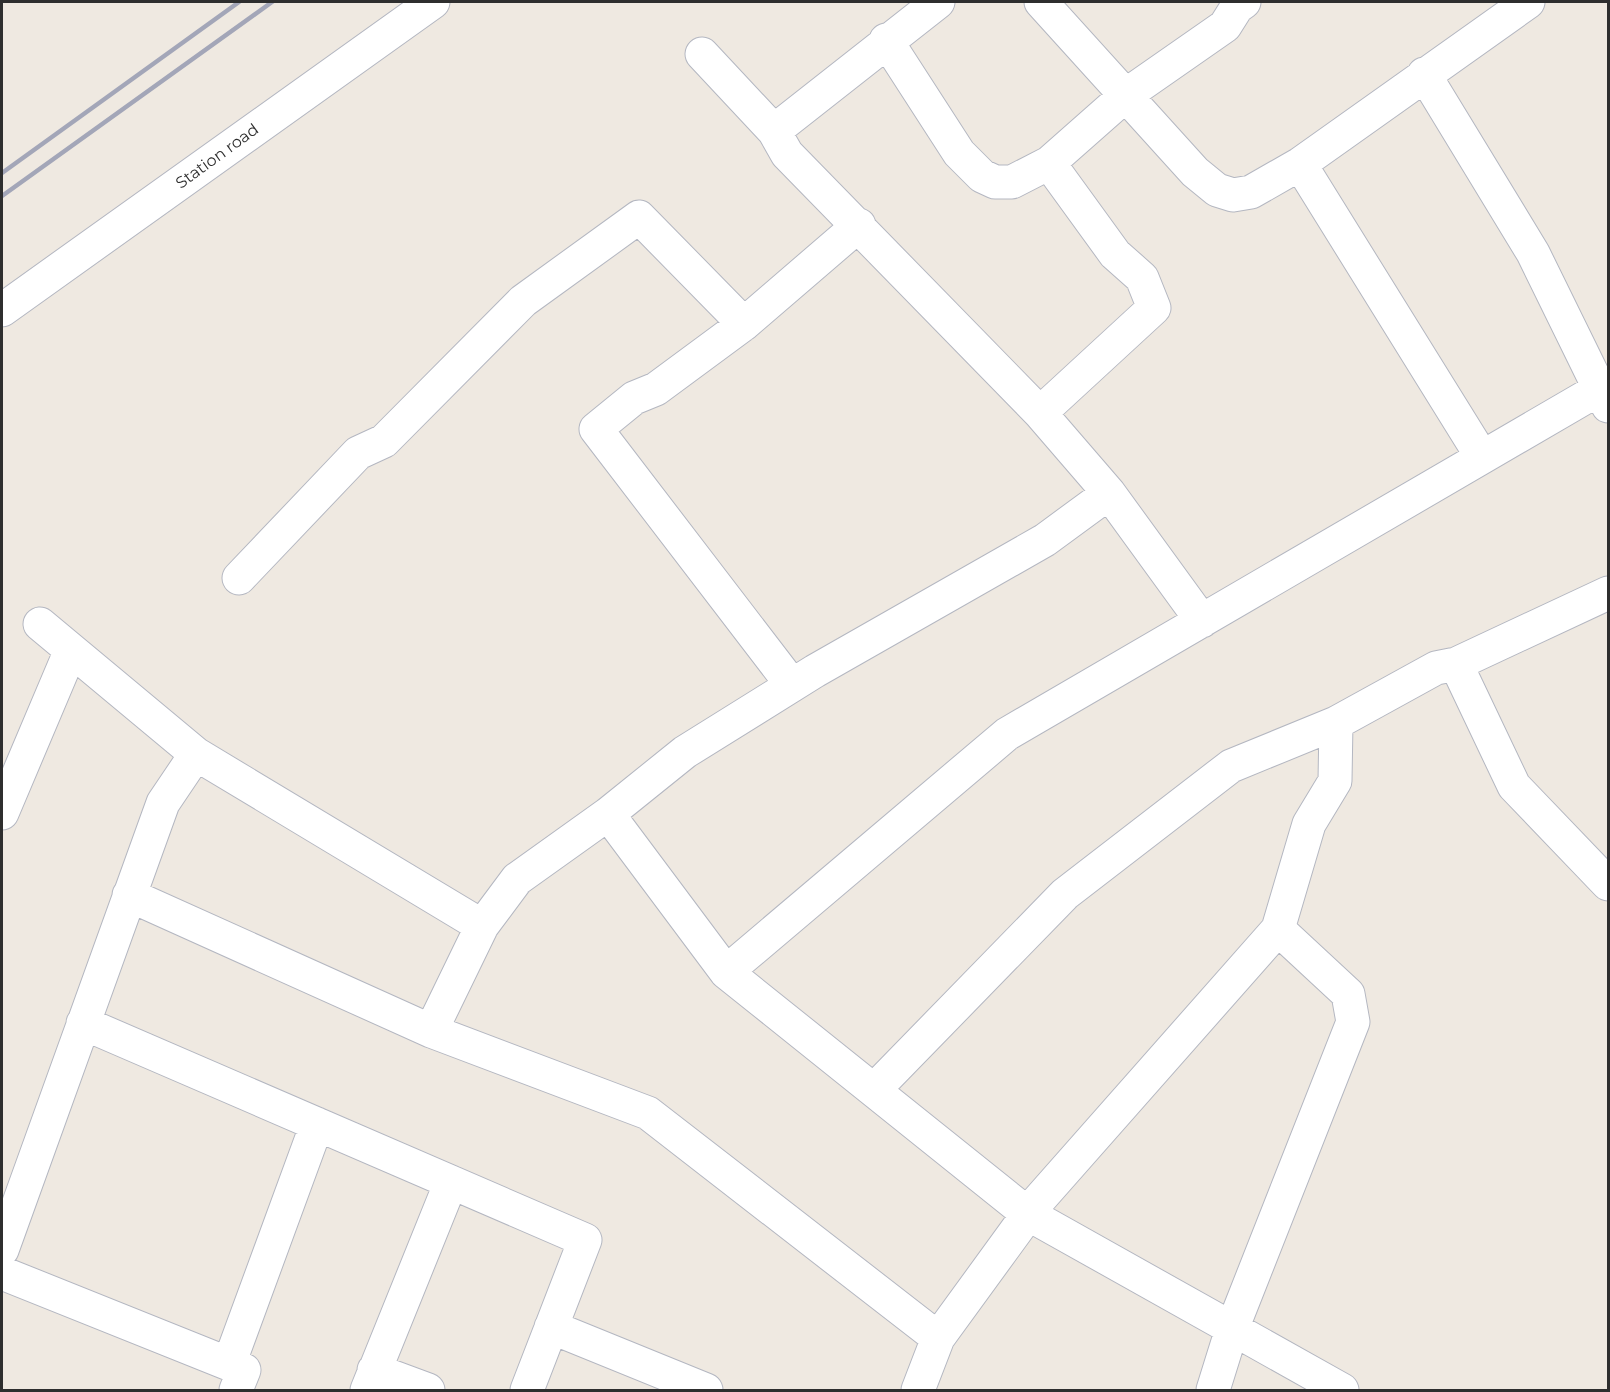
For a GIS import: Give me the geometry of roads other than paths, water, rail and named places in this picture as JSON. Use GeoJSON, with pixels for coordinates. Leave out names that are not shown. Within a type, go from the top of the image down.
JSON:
{"type":"FeatureCollection","features":[{"type":"Feature","properties":{"kind":"street","name":"Station road"},"geometry":{"type":"LineString","coordinates":[[2,310],[433,2]]}},
{"type":"Feature","properties":{"kind":"street"},"geometry":{"type":"LineString","coordinates":[[774,131],[886,40],[938,2]]}},
{"type":"Feature","properties":{"kind":"street"},"geometry":{"type":"LineString","coordinates":[[1041,2],[1195,172],[1217,190],[1233,195],[1251,192],[1300,164],[1528,2]]}},
{"type":"Feature","properties":{"kind":"street"},"geometry":{"type":"LineString","coordinates":[[886,40],[958,153],[982,176],[994,183],[1012,182],[1049,163],[1126,95],[1225,26],[1238,3]]}},
{"type":"Feature","properties":{"kind":"street"},"geometry":{"type":"LineString","coordinates":[[702,54],[774,131],[788,154],[1040,413],[1109,493],[1202,621]]}},
{"type":"Feature","properties":{"kind":"street"},"geometry":{"type":"LineString","coordinates":[[726,972],[1007,734],[1482,457],[1606,393],[1533,253],[1424,74]]}},
{"type":"Feature","properties":{"kind":"street"},"geometry":{"type":"LineString","coordinates":[[1040,413],[1154,308],[1142,278],[1115,254],[1049,163]]}},
{"type":"Feature","properties":{"kind":"street"},"geometry":{"type":"LineString","coordinates":[[1300,164],[1482,457]]}},
{"type":"Feature","properties":{"kind":"street"},"geometry":{"type":"LineString","coordinates":[[239,579],[358,453],[384,441],[524,302],[639,217],[744,324]]}},
{"type":"Feature","properties":{"kind":"street"},"geometry":{"type":"LineString","coordinates":[[792,685],[596,429],[634,398],[656,389],[744,324],[859,225]]}},
{"type":"Feature","properties":{"kind":"street"},"geometry":{"type":"LineString","coordinates":[[431,1031],[482,926],[517,879],[608,814],[685,752],[792,685],[1045,540],[1109,493]]}},
{"type":"Feature","properties":{"kind":"street"},"geometry":{"type":"LineString","coordinates":[[874,1090],[1065,894],[1231,766],[1336,723],[1436,669],[1456,664],[1608,593]]}},
{"type":"Feature","properties":{"kind":"street"},"geometry":{"type":"LineString","coordinates":[[40,624],[196,754],[482,926]]}},
{"type":"Feature","properties":{"kind":"street"},"geometry":{"type":"LineString","coordinates":[[2,813],[71,650]]}},
{"type":"Feature","properties":{"kind":"street"},"geometry":{"type":"LineString","coordinates":[[1456,664],[1514,786],[1608,884]]}},
{"type":"Feature","properties":{"kind":"street"},"geometry":{"type":"LineString","coordinates":[[918,1390],[938,1338],[1028,1214],[1278,929],[1309,824],[1335,782],[1336,723]]}},
{"type":"Feature","properties":{"kind":"street"},"geometry":{"type":"LineString","coordinates":[[2,1250],[11,1193],[83,1023],[163,803],[196,754]]}},
{"type":"Feature","properties":{"kind":"street"},"geometry":{"type":"LineString","coordinates":[[608,814],[726,972],[1028,1214],[1342,1390]]}},
{"type":"Feature","properties":{"kind":"street"},"geometry":{"type":"LineString","coordinates":[[129,894],[431,1031],[648,1113],[938,1338]]}},
{"type":"Feature","properties":{"kind":"street"},"geometry":{"type":"LineString","coordinates":[[1213,1390],[1232,1329],[1353,1022],[1348,994],[1278,929]]}},
{"type":"Feature","properties":{"kind":"street"},"geometry":{"type":"LineString","coordinates":[[83,1023],[585,1240],[527,1390]]}},
{"type":"Feature","properties":{"kind":"street"},"geometry":{"type":"LineString","coordinates":[[2,1273],[233,1377],[317,1124]]}},
{"type":"Feature","properties":{"kind":"street"},"geometry":{"type":"LineString","coordinates":[[428,1390],[370,1380],[451,1182]]}},
{"type":"Feature","properties":{"kind":"street"},"geometry":{"type":"LineString","coordinates":[[551,1327],[706,1390]]}},
{"type":"Feature","properties":{"kind":"railway"},"geometry":{"type":"LineString","coordinates":[[2,173],[239,2]]}},
{"type":"Feature","properties":{"kind":"railway"},"geometry":{"type":"LineString","coordinates":[[2,196],[272,2]]}}]}
